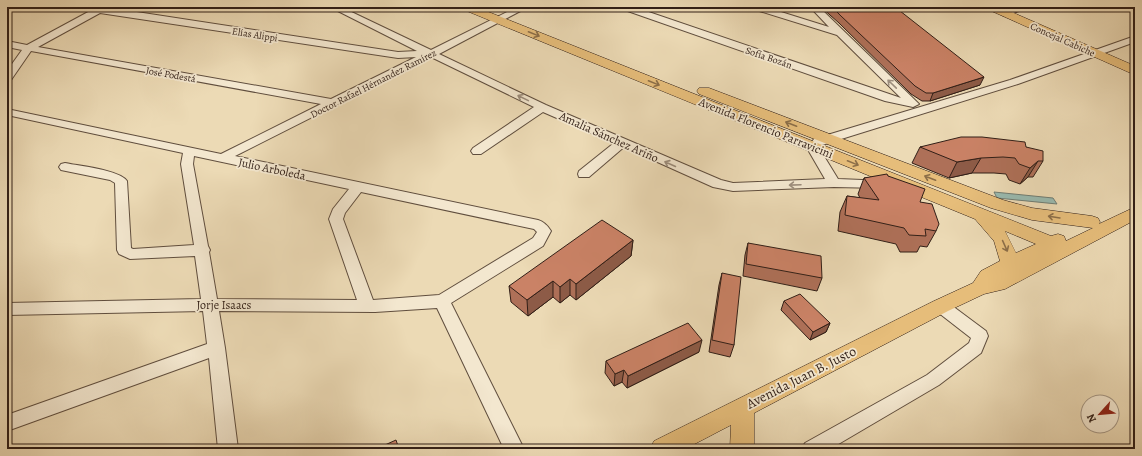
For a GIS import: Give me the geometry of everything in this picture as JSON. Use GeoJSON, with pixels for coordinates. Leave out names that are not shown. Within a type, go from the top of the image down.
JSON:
{"type":"FeatureCollection","features":[{"type":"Feature","properties":{"kind":"main road","name":"Avenida Florencio Parravicini"},"geometry":{"type":"LineString","coordinates":[[466,7],[495,13],[510,14],[997,204],[1032,214],[1092,222]]}},
{"type":"Feature","properties":{"kind":"main road","name":"Concejal Cabiche"},"geometry":{"type":"LineString","coordinates":[[991,7],[1135,71]]}},
{"type":"Feature","properties":{"kind":"main road","name":"Avenida Florencio Parravicini"},"geometry":{"type":"LineString","coordinates":[[495,13],[813,148],[1059,246]]}},
{"type":"Feature","properties":{"kind":"main road","name":"Avenida Juan B. Justo"},"geometry":{"type":"LineString","coordinates":[[662,449],[941,306],[980,288],[998,284],[1059,246],[1092,222],[1135,201]]}},
{"type":"Feature","properties":{"kind":"main road"},"geometry":{"type":"LineString","coordinates":[[973,211],[999,234],[1008,253],[1010,264]]}},
{"type":"Feature","properties":{"kind":"main road","name":"Avenida Juan B. Justo"},"geometry":{"type":"LineString","coordinates":[[980,288],[987,276],[1010,264],[1059,246],[1135,213]]}},
{"type":"Feature","properties":{"kind":"main road"},"geometry":{"type":"LineString","coordinates":[[742,449],[743,407]]}},
{"type":"Feature","properties":{"kind":"street","name":"Elías Alippi"},"geometry":{"type":"LineString","coordinates":[[79,7],[101,9],[398,55],[432,53]]}},
{"type":"Feature","properties":{"kind":"street","name":"Amalia Sánchez Ariño"},"geometry":{"type":"LineString","coordinates":[[334,7],[432,53],[542,108],[727,187],[834,183],[903,184]]}},
{"type":"Feature","properties":{"kind":"street"},"geometry":{"type":"LineString","coordinates":[[510,14],[524,7]]}},
{"type":"Feature","properties":{"kind":"street","name":"Sofía Bozán"},"geometry":{"type":"LineString","coordinates":[[625,7],[917,108]]}},
{"type":"Feature","properties":{"kind":"street"},"geometry":{"type":"LineString","coordinates":[[756,7],[839,32]]}},
{"type":"Feature","properties":{"kind":"street"},"geometry":{"type":"LineString","coordinates":[[814,7],[917,108]]}},
{"type":"Feature","properties":{"kind":"street"},"geometry":{"type":"LineString","coordinates":[[1004,13],[1022,7]]}},
{"type":"Feature","properties":{"kind":"street"},"geometry":{"type":"LineString","coordinates":[[7,78],[28,48],[101,9]]}},
{"type":"Feature","properties":{"kind":"street","name":"Doctor Rafael Hérnandez Ramírez"},"geometry":{"type":"LineString","coordinates":[[222,158],[432,53],[495,13]]}},
{"type":"Feature","properties":{"kind":"street"},"geometry":{"type":"LineString","coordinates":[[834,183],[813,148],[818,142],[917,108],[1014,82],[1135,39]]}},
{"type":"Feature","properties":{"kind":"street","name":"José Podestá"},"geometry":{"type":"LineString","coordinates":[[7,44],[334,103]]}},
{"type":"Feature","properties":{"kind":"street"},"geometry":{"type":"LineString","coordinates":[[477,151],[542,108]]}},
{"type":"Feature","properties":{"kind":"street","name":"Julio Arboleda"},"geometry":{"type":"LineString","coordinates":[[7,112],[538,225],[544,231],[538,242],[442,301]]}},
{"type":"Feature","properties":{"kind":"street"},"geometry":{"type":"LineString","coordinates":[[584,174],[622,142]]}},
{"type":"Feature","properties":{"kind":"street"},"geometry":{"type":"LineString","coordinates":[[188,151],[187,164],[203,250],[211,305],[228,449]]}},
{"type":"Feature","properties":{"kind":"street"},"geometry":{"type":"LineString","coordinates":[[65,167],[114,177],[121,181],[124,250],[130,254],[203,250]]}},
{"type":"Feature","properties":{"kind":"street"},"geometry":{"type":"LineString","coordinates":[[358,187],[338,212],[336,219],[367,306]]}},
{"type":"Feature","properties":{"kind":"street"},"geometry":{"type":"LineString","coordinates":[[442,301],[514,449]]}},
{"type":"Feature","properties":{"kind":"street","name":"Jorje Isaacs"},"geometry":{"type":"LineString","coordinates":[[7,308],[211,305],[367,306],[424,304],[442,301]]}},
{"type":"Feature","properties":{"kind":"street"},"geometry":{"type":"LineString","coordinates":[[812,449],[933,380],[974,348],[980,336],[941,306]]}},
{"type":"Feature","properties":{"kind":"street"},"geometry":{"type":"LineString","coordinates":[[7,423],[217,348]]}},
{"type":"Feature","properties":{"kind":"water"},"geometry":{"type":"Polygon","coordinates":[[[994,192],[1053,198],[1057,204],[997,198],[994,192]]]}},
{"type":"Feature","properties":{"kind":"building"},"geometry":{"type":"Polygon","coordinates":[[[832,7],[895,7],[984,77],[933,93],[926,93],[915,86],[832,7]]]}},
{"type":"Feature","properties":{"kind":"building"},"geometry":{"type":"Polygon","coordinates":[[[961,137],[982,137],[1025,142],[1026,147],[1043,151],[1043,161],[1038,161],[1030,168],[1019,164],[1015,158],[1003,157],[981,158],[957,162],[920,147],[961,137]]]}},
{"type":"Feature","properties":{"kind":"building"},"geometry":{"type":"Polygon","coordinates":[[[887,174],[888,176],[925,189],[920,202],[932,204],[939,224],[936,231],[925,229],[926,236],[909,235],[904,228],[845,215],[847,196],[879,200],[864,178],[887,174]]]}},
{"type":"Feature","properties":{"kind":"building"},"geometry":{"type":"Polygon","coordinates":[[[602,220],[633,240],[576,284],[570,279],[560,287],[553,281],[527,300],[509,286],[602,220]]]}},
{"type":"Feature","properties":{"kind":"building"},"geometry":{"type":"Polygon","coordinates":[[[748,243],[821,256],[822,278],[746,264],[748,243]]]}},
{"type":"Feature","properties":{"kind":"building"},"geometry":{"type":"Polygon","coordinates":[[[722,273],[741,277],[734,345],[712,340],[722,273]]]}},
{"type":"Feature","properties":{"kind":"building"},"geometry":{"type":"Polygon","coordinates":[[[800,294],[830,323],[813,332],[784,301],[800,294]]]}},
{"type":"Feature","properties":{"kind":"building"},"geometry":{"type":"Polygon","coordinates":[[[688,323],[702,340],[628,376],[624,370],[615,374],[606,361],[688,323]]]}},
{"type":"Feature","properties":{"kind":"building"},"geometry":{"type":"Polygon","coordinates":[[[396,440],[399,449],[376,449],[396,440]]]}}]}
